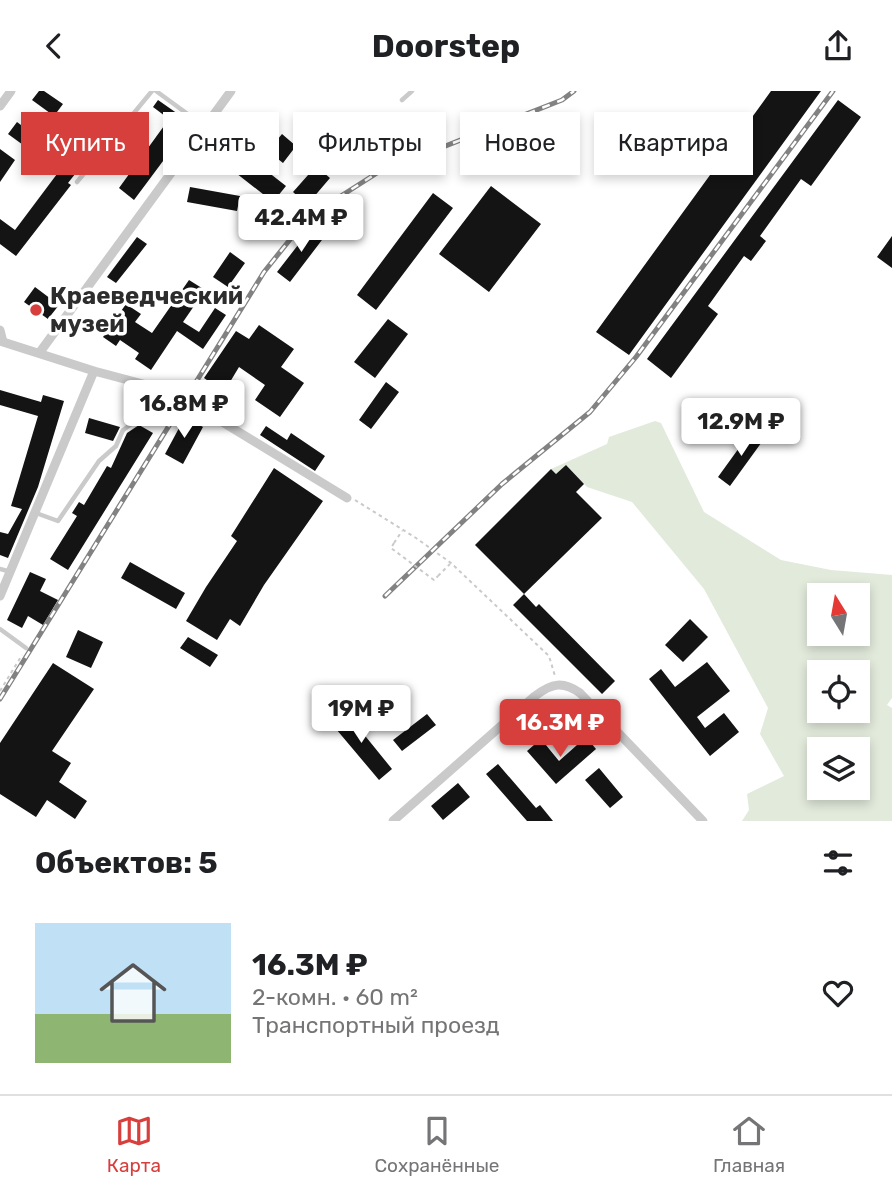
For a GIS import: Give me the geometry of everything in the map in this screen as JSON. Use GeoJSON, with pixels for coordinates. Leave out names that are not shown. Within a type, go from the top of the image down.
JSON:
{"type":"FeatureCollection","features":[{"type":"Feature","properties":{"kind":"street"},"geometry":{"type":"LineString","coordinates":[[0,106],[11,91]]}},
{"type":"Feature","properties":{"kind":"street"},"geometry":{"type":"LineString","coordinates":[[216,112],[231,91]]}},
{"type":"Feature","properties":{"kind":"street"},"geometry":{"type":"LineString","coordinates":[[40,352],[170,175]]}},
{"type":"Feature","properties":{"kind":"street"},"geometry":{"type":"LineString","coordinates":[[0,330],[2,341],[184,397],[347,498]]}},
{"type":"Feature","properties":{"kind":"street"},"geometry":{"type":"LineString","coordinates":[[0,596],[93,371]]}},
{"type":"Feature","properties":{"kind":"street"},"geometry":{"type":"LineString","coordinates":[[393,821],[535,696],[546,687],[557,684],[569,685],[580,693],[702,821]]}},
{"type":"Feature","properties":{"kind":"lane"},"geometry":{"type":"LineString","coordinates":[[77,182],[154,91],[184,112]]}},
{"type":"Feature","properties":{"kind":"lane"},"geometry":{"type":"LineString","coordinates":[[402,100],[412,91]]}},
{"type":"Feature","properties":{"kind":"lane"},"geometry":{"type":"LineString","coordinates":[[36,513],[58,521],[99,461],[116,446],[123,430],[143,416],[159,388]]}},
{"type":"Feature","properties":{"kind":"lane"},"geometry":{"type":"LineString","coordinates":[[0,569],[11,572]]}},
{"type":"Feature","properties":{"kind":"lane"},"geometry":{"type":"LineString","coordinates":[[0,629],[26,648]]}},
{"type":"Feature","properties":{"kind":"path"},"geometry":{"type":"LineString","coordinates":[[347,498],[355,499],[451,563],[549,656],[557,684]]}},
{"type":"Feature","properties":{"kind":"path"},"geometry":{"type":"LineString","coordinates":[[403,530],[391,548],[434,580],[451,563]]}},
{"type":"Feature","properties":{"kind":"path"},"geometry":{"type":"LineString","coordinates":[[0,691],[26,648]]}},
{"type":"Feature","properties":{"kind":"shaded area"},"geometry":{"type":"Polygon","coordinates":[[[655,421],[661,423],[704,512],[781,560],[831,570],[892,575],[892,698],[887,705],[892,708],[892,821],[742,821],[749,810],[747,794],[784,776],[760,734],[768,708],[704,589],[632,502],[587,487],[566,465],[556,474],[551,469],[607,444],[609,437],[655,421]]]}},
{"type":"Feature","properties":{"kind":"building"},"geometry":{"type":"Polygon","coordinates":[[[39,91],[44,91],[63,104],[57,112],[48,112],[32,100],[39,91]]]}},
{"type":"Feature","properties":{"kind":"building"},"geometry":{"type":"Polygon","coordinates":[[[771,91],[821,91],[629,355],[596,332],[710,175],[753,175],[753,116],[771,91]]]}},
{"type":"Feature","properties":{"kind":"building"},"geometry":{"type":"Polygon","coordinates":[[[158,100],[175,112],[163,112],[163,114],[153,107],[158,100]]]}},
{"type":"Feature","properties":{"kind":"building"},"geometry":{"type":"Polygon","coordinates":[[[838,100],[861,117],[811,186],[801,179],[760,236],[766,241],[751,261],[744,256],[708,306],[718,314],[671,378],[647,359],[838,100]]]}},
{"type":"Feature","properties":{"kind":"building"},"geometry":{"type":"Polygon","coordinates":[[[17,122],[21,125],[21,143],[8,134],[17,122]]]}},
{"type":"Feature","properties":{"kind":"building"},"geometry":{"type":"Polygon","coordinates":[[[163,127],[163,161],[134,200],[119,188],[128,175],[149,175],[149,147],[163,127]]]}},
{"type":"Feature","properties":{"kind":"building"},"geometry":{"type":"Polygon","coordinates":[[[282,134],[293,143],[293,150],[283,163],[279,160],[279,138],[282,134]]]}},
{"type":"Feature","properties":{"kind":"building"},"geometry":{"type":"Polygon","coordinates":[[[0,149],[15,160],[0,182],[0,149]]]}},
{"type":"Feature","properties":{"kind":"building"},"geometry":{"type":"Polygon","coordinates":[[[56,175],[74,175],[68,183],[71,185],[16,256],[0,244],[0,219],[15,230],[56,175]]]}},
{"type":"Feature","properties":{"kind":"building"},"geometry":{"type":"Polygon","coordinates":[[[239,175],[272,175],[286,186],[273,202],[239,175]]]}},
{"type":"Feature","properties":{"kind":"building"},"geometry":{"type":"Polygon","coordinates":[[[308,175],[326,175],[330,178],[307,205],[293,192],[308,175]]]}},
{"type":"Feature","properties":{"kind":"building"},"geometry":{"type":"Polygon","coordinates":[[[491,186],[541,224],[489,292],[439,254],[491,186]]]}},
{"type":"Feature","properties":{"kind":"building"},"geometry":{"type":"Polygon","coordinates":[[[190,187],[240,196],[237,211],[187,202],[190,187]]]}},
{"type":"Feature","properties":{"kind":"building"},"geometry":{"type":"Polygon","coordinates":[[[433,193],[453,208],[376,310],[357,295],[433,193]]]}},
{"type":"Feature","properties":{"kind":"building"},"geometry":{"type":"Polygon","coordinates":[[[312,227],[325,236],[290,282],[277,272],[312,227]]]}},
{"type":"Feature","properties":{"kind":"building"},"geometry":{"type":"Polygon","coordinates":[[[892,236],[892,268],[877,257],[892,236]]]}},
{"type":"Feature","properties":{"kind":"building"},"geometry":{"type":"Polygon","coordinates":[[[137,237],[147,244],[116,283],[107,277],[137,237]]]}},
{"type":"Feature","properties":{"kind":"building"},"geometry":{"type":"Polygon","coordinates":[[[230,252],[245,263],[228,287],[213,277],[230,252]]]}},
{"type":"Feature","properties":{"kind":"building"},"geometry":{"type":"Polygon","coordinates":[[[189,280],[205,290],[183,322],[199,332],[215,308],[226,315],[203,349],[177,331],[151,370],[135,359],[139,353],[120,340],[116,346],[103,337],[126,304],[141,314],[135,322],[152,333],[189,280]]]}},
{"type":"Feature","properties":{"kind":"building"},"geometry":{"type":"Polygon","coordinates":[[[35,287],[59,305],[48,319],[24,302],[35,287]]]}},
{"type":"Feature","properties":{"kind":"building"},"geometry":{"type":"Polygon","coordinates":[[[388,319],[408,334],[375,378],[354,362],[388,319]]]}},
{"type":"Feature","properties":{"kind":"building"},"geometry":{"type":"Polygon","coordinates":[[[259,325],[294,349],[281,367],[304,383],[280,417],[255,400],[265,385],[239,367],[224,392],[204,378],[236,331],[249,339],[259,325]]]}},
{"type":"Feature","properties":{"kind":"building"},"geometry":{"type":"Polygon","coordinates":[[[386,382],[399,392],[371,429],[359,420],[386,382]]]}},
{"type":"Feature","properties":{"kind":"building"},"geometry":{"type":"Polygon","coordinates":[[[0,390],[41,402],[43,395],[64,401],[38,487],[8,558],[0,555],[0,532],[8,534],[22,509],[11,506],[38,416],[0,405],[0,390]]]}},
{"type":"Feature","properties":{"kind":"building"},"geometry":{"type":"Polygon","coordinates":[[[185,417],[203,427],[183,464],[165,454],[185,417]]]}},
{"type":"Feature","properties":{"kind":"building"},"geometry":{"type":"Polygon","coordinates":[[[89,418],[120,427],[113,441],[85,433],[89,418]]]}},
{"type":"Feature","properties":{"kind":"building"},"geometry":{"type":"Polygon","coordinates":[[[139,425],[153,433],[68,570],[50,559],[77,516],[72,513],[79,502],[84,505],[107,466],[111,468],[127,433],[139,425]]]}},
{"type":"Feature","properties":{"kind":"building"},"geometry":{"type":"Polygon","coordinates":[[[266,426],[287,440],[291,433],[325,456],[315,471],[260,435],[266,426]]]}},
{"type":"Feature","properties":{"kind":"building"},"geometry":{"type":"Polygon","coordinates":[[[752,430],[764,439],[730,486],[718,477],[752,430]]]}},
{"type":"Feature","properties":{"kind":"building"},"geometry":{"type":"Polygon","coordinates":[[[566,465],[584,484],[576,492],[602,518],[524,594],[475,545],[551,469],[556,474],[566,465]]]}},
{"type":"Feature","properties":{"kind":"building"},"geometry":{"type":"Polygon","coordinates":[[[274,468],[323,501],[264,585],[240,626],[230,619],[217,640],[186,621],[237,541],[231,536],[274,468]]]}},
{"type":"Feature","properties":{"kind":"building"},"geometry":{"type":"Polygon","coordinates":[[[130,562],[185,593],[176,609],[121,578],[130,562]]]}},
{"type":"Feature","properties":{"kind":"building"},"geometry":{"type":"Polygon","coordinates":[[[30,572],[46,579],[40,591],[58,600],[43,625],[28,616],[22,628],[7,620],[30,572]]]}},
{"type":"Feature","properties":{"kind":"building"},"geometry":{"type":"Polygon","coordinates":[[[524,594],[536,607],[539,604],[615,681],[602,694],[513,605],[524,594]]]}},
{"type":"Feature","properties":{"kind":"building"},"geometry":{"type":"Polygon","coordinates":[[[690,619],[708,637],[683,662],[665,645],[690,619]]]}},
{"type":"Feature","properties":{"kind":"building"},"geometry":{"type":"Polygon","coordinates":[[[78,630],[103,642],[91,668],[66,657],[78,630]]]}},
{"type":"Feature","properties":{"kind":"building"},"geometry":{"type":"Polygon","coordinates":[[[188,637],[218,655],[210,667],[180,648],[188,637]]]}},
{"type":"Feature","properties":{"kind":"building"},"geometry":{"type":"Polygon","coordinates":[[[707,662],[730,691],[697,717],[705,728],[724,713],[739,732],[710,756],[649,679],[661,669],[675,687],[707,662]]]}},
{"type":"Feature","properties":{"kind":"building"},"geometry":{"type":"Polygon","coordinates":[[[53,663],[94,689],[52,751],[71,763],[59,782],[87,801],[75,819],[47,800],[36,817],[0,794],[0,743],[53,663]]]}},
{"type":"Feature","properties":{"kind":"building"},"geometry":{"type":"Polygon","coordinates":[[[345,711],[392,769],[379,780],[331,723],[345,711]]]}},
{"type":"Feature","properties":{"kind":"building"},"geometry":{"type":"Polygon","coordinates":[[[427,714],[436,725],[402,751],[393,740],[427,714]]]}},
{"type":"Feature","properties":{"kind":"building"},"geometry":{"type":"Polygon","coordinates":[[[586,737],[596,749],[556,784],[527,751],[541,739],[559,761],[586,737]]]}},
{"type":"Feature","properties":{"kind":"building"},"geometry":{"type":"Polygon","coordinates":[[[498,764],[536,808],[540,805],[553,821],[527,821],[486,774],[498,764]]]}},
{"type":"Feature","properties":{"kind":"building"},"geometry":{"type":"Polygon","coordinates":[[[599,768],[623,797],[610,808],[585,780],[599,768]]]}},
{"type":"Feature","properties":{"kind":"building"},"geometry":{"type":"Polygon","coordinates":[[[458,783],[470,797],[443,820],[431,806],[458,783]]]}},
{"type":"Feature","properties":{"kind":"railway"},"geometry":{"type":"LineString","coordinates":[[0,699],[264,272],[308,217],[377,173],[562,100],[574,91]]}},
{"type":"Feature","properties":{"kind":"railway"},"geometry":{"type":"LineString","coordinates":[[385,596],[502,484],[590,412],[636,357],[833,91]]}},
{"type":"Feature","properties":{"kind":"place","name":"Краеведческий музей"},"geometry":{"type":"Point","coordinates":[36,310]}}]}
